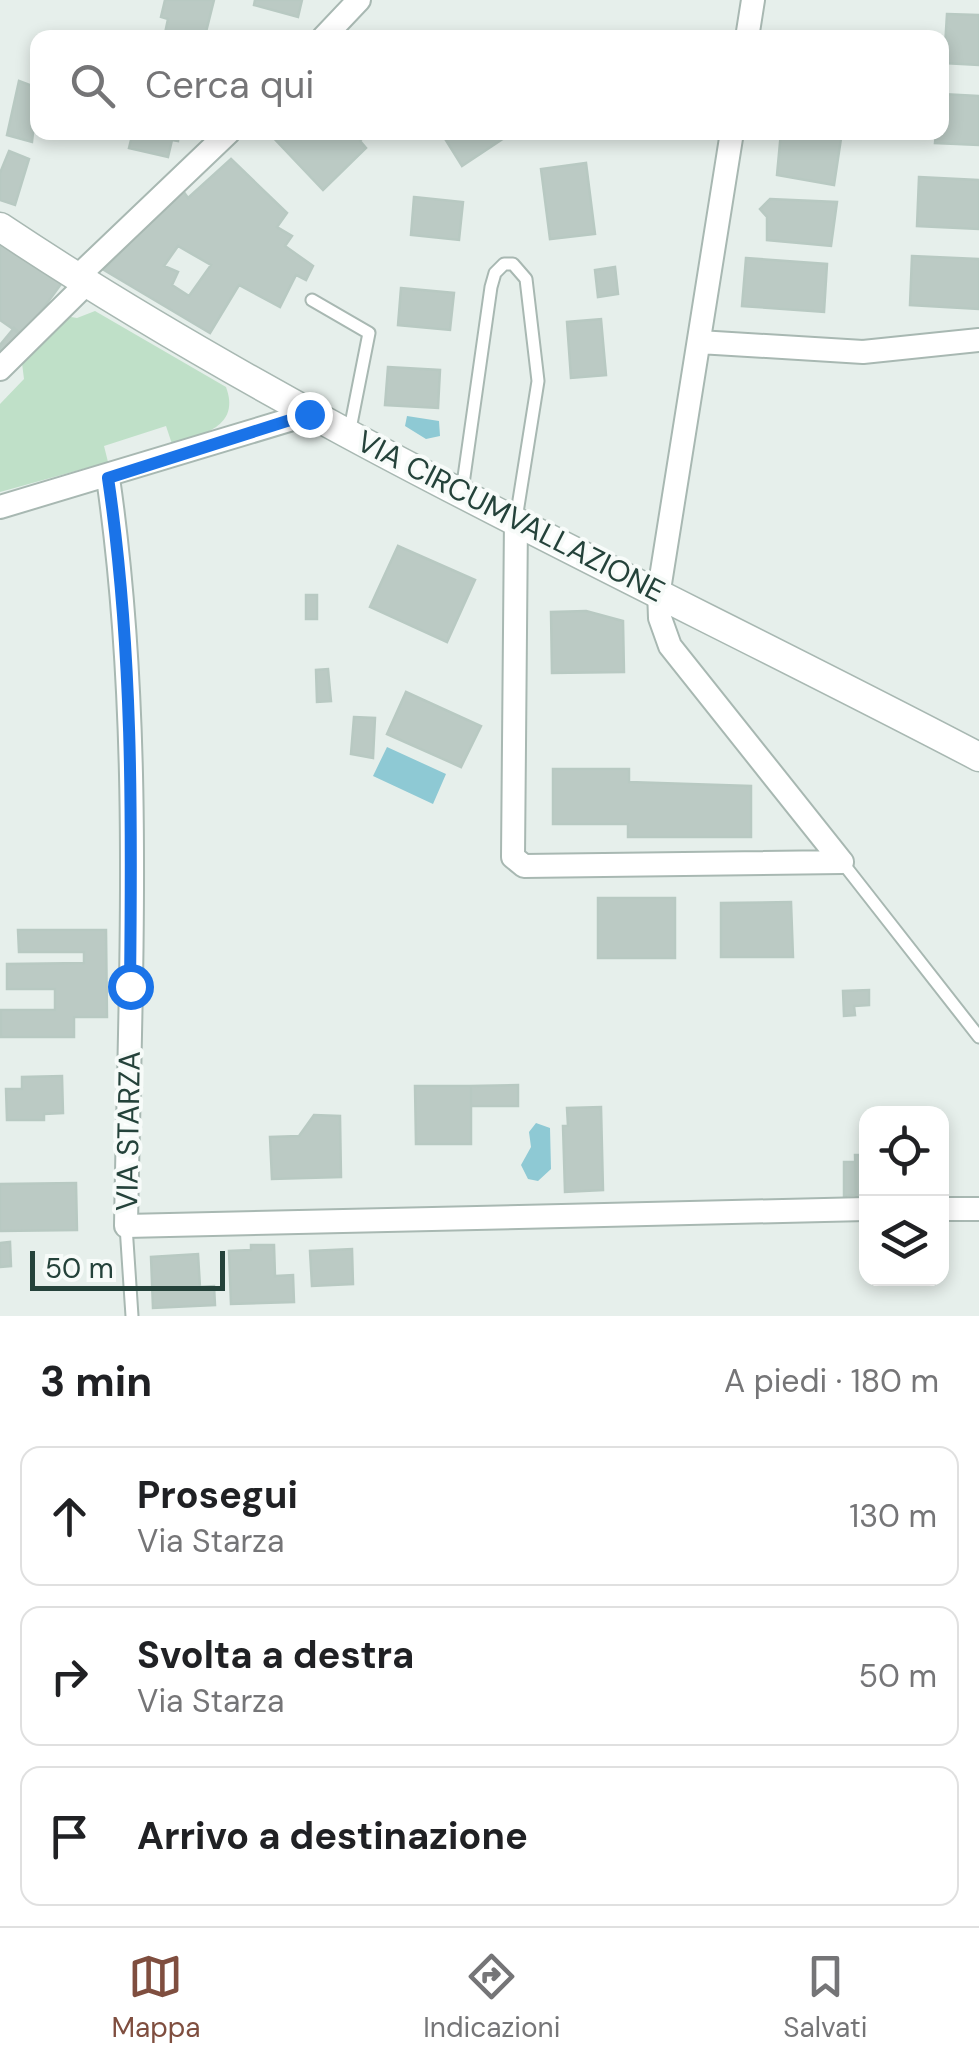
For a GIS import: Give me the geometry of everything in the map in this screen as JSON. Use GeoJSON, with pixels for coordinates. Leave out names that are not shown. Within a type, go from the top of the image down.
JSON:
{"type":"FeatureCollection","features":[{"type":"Feature","properties":{"kind":"street"},"geometry":{"type":"LineString","coordinates":[[331,30],[359,0]]}},
{"type":"Feature","properties":{"kind":"street"},"geometry":{"type":"LineString","coordinates":[[748,30],[753,0]]}},
{"type":"Feature","properties":{"kind":"street"},"geometry":{"type":"LineString","coordinates":[[0,369],[221,140]]}},
{"type":"Feature","properties":{"kind":"street"},"geometry":{"type":"LineString","coordinates":[[731,140],[659,590],[660,618],[670,646],[842,862]]}},
{"type":"Feature","properties":{"kind":"street","name":"VIA CIRCUMVALLAZIONE"},"geometry":{"type":"LineString","coordinates":[[0,227],[81,281],[309,414],[979,757]]}},
{"type":"Feature","properties":{"kind":"street"},"geometry":{"type":"LineString","coordinates":[[699,342],[863,352],[979,340]]}},
{"type":"Feature","properties":{"kind":"street"},"geometry":{"type":"LineString","coordinates":[[0,507],[108,478],[309,414]]}},
{"type":"Feature","properties":{"kind":"street","name":"VIA STARZA"},"geometry":{"type":"LineString","coordinates":[[108,478],[123,579],[130,723],[126,1226],[859,1209]]}},
{"type":"Feature","properties":{"kind":"street"},"geometry":{"type":"LineString","coordinates":[[516,520],[512,857],[524,866],[842,862]]}},
{"type":"Feature","properties":{"kind":"street"},"geometry":{"type":"LineString","coordinates":[[949,1209],[979,1209]]}},
{"type":"Feature","properties":{"kind":"lane"},"geometry":{"type":"LineString","coordinates":[[462,490],[491,287],[495,272],[504,264],[513,264],[526,280],[538,382],[516,520]]}},
{"type":"Feature","properties":{"kind":"lane"},"geometry":{"type":"LineString","coordinates":[[312,300],[368,333],[349,434]]}},
{"type":"Feature","properties":{"kind":"lane"},"geometry":{"type":"LineString","coordinates":[[842,862],[979,1038]]}},
{"type":"Feature","properties":{"kind":"lane"},"geometry":{"type":"LineString","coordinates":[[126,1226],[132,1316]]}},
{"type":"Feature","properties":{"kind":"green space"},"geometry":{"type":"Polygon","coordinates":[[[95,311],[226,387],[228,412],[216,427],[195,437],[172,444],[166,426],[104,446],[108,462],[0,492],[0,404],[24,379],[22,363],[65,316],[77,318],[95,311]]]}},
{"type":"Feature","properties":{"kind":"water"},"geometry":{"type":"Polygon","coordinates":[[[407,416],[439,421],[440,436],[426,439],[405,426],[407,416]]]}},
{"type":"Feature","properties":{"kind":"water"},"geometry":{"type":"Polygon","coordinates":[[[387,747],[446,774],[433,804],[373,776],[387,747]]]}},
{"type":"Feature","properties":{"kind":"water"},"geometry":{"type":"Polygon","coordinates":[[[536,1123],[550,1128],[551,1169],[538,1181],[528,1179],[521,1165],[531,1147],[529,1132],[536,1123]]]}},
{"type":"Feature","properties":{"kind":"building"},"geometry":{"type":"Polygon","coordinates":[[[165,0],[214,0],[206,30],[166,30],[168,19],[161,17],[165,0]]]}},
{"type":"Feature","properties":{"kind":"building"},"geometry":{"type":"Polygon","coordinates":[[[255,0],[302,0],[298,17],[254,5],[255,0]]]}},
{"type":"Feature","properties":{"kind":"building"},"geometry":{"type":"Polygon","coordinates":[[[947,14],[979,15],[979,65],[949,63],[947,14]]]}},
{"type":"Feature","properties":{"kind":"building"},"geometry":{"type":"Polygon","coordinates":[[[19,81],[30,85],[32,142],[7,135],[19,81]]]}},
{"type":"Feature","properties":{"kind":"building"},"geometry":{"type":"Polygon","coordinates":[[[949,94],[979,96],[979,145],[935,143],[949,140],[949,94]]]}},
{"type":"Feature","properties":{"kind":"building"},"geometry":{"type":"Polygon","coordinates":[[[131,140],[172,140],[168,157],[129,148],[131,140]]]}},
{"type":"Feature","properties":{"kind":"building"},"geometry":{"type":"Polygon","coordinates":[[[276,140],[361,140],[366,148],[323,190],[276,140]]]}},
{"type":"Feature","properties":{"kind":"building"},"geometry":{"type":"Polygon","coordinates":[[[446,140],[501,140],[462,166],[446,140]]]}},
{"type":"Feature","properties":{"kind":"building"},"geometry":{"type":"Polygon","coordinates":[[[780,140],[841,140],[834,185],[777,175],[780,140]]]}},
{"type":"Feature","properties":{"kind":"building"},"geometry":{"type":"Polygon","coordinates":[[[9,151],[29,159],[15,205],[0,200],[0,173],[9,151]]]}},
{"type":"Feature","properties":{"kind":"building"},"geometry":{"type":"Polygon","coordinates":[[[231,159],[287,213],[277,227],[292,236],[285,246],[313,266],[306,280],[296,275],[280,307],[239,285],[210,333],[104,270],[181,188],[188,198],[231,159]],[[178,246],[164,266],[178,272],[172,285],[189,296],[211,265],[178,246]]]}},
{"type":"Feature","properties":{"kind":"building"},"geometry":{"type":"Polygon","coordinates":[[[586,163],[595,234],[550,239],[541,169],[586,163]]]}},
{"type":"Feature","properties":{"kind":"building"},"geometry":{"type":"Polygon","coordinates":[[[919,177],[979,180],[979,229],[917,226],[919,177]]]}},
{"type":"Feature","properties":{"kind":"building"},"geometry":{"type":"Polygon","coordinates":[[[414,197],[463,202],[459,240],[411,235],[414,197]]]}},
{"type":"Feature","properties":{"kind":"building"},"geometry":{"type":"Polygon","coordinates":[[[770,199],[837,202],[831,246],[767,240],[767,217],[760,209],[770,199]]]}},
{"type":"Feature","properties":{"kind":"building"},"geometry":{"type":"Polygon","coordinates":[[[0,244],[64,280],[23,336],[0,320],[0,244]]]}},
{"type":"Feature","properties":{"kind":"building"},"geometry":{"type":"Polygon","coordinates":[[[912,256],[979,259],[979,309],[910,305],[912,256]]]}},
{"type":"Feature","properties":{"kind":"building"},"geometry":{"type":"Polygon","coordinates":[[[746,258],[827,264],[824,312],[742,306],[746,258]]]}},
{"type":"Feature","properties":{"kind":"building"},"geometry":{"type":"Polygon","coordinates":[[[615,267],[618,294],[598,297],[595,270],[615,267]]]}},
{"type":"Feature","properties":{"kind":"building"},"geometry":{"type":"Polygon","coordinates":[[[401,288],[454,293],[450,330],[398,325],[401,288]]]}},
{"type":"Feature","properties":{"kind":"building"},"geometry":{"type":"Polygon","coordinates":[[[601,319],[606,375],[571,378],[567,322],[601,319]]]}},
{"type":"Feature","properties":{"kind":"building"},"geometry":{"type":"Polygon","coordinates":[[[14,328],[23,336],[0,364],[0,345],[14,328]]]}},
{"type":"Feature","properties":{"kind":"building"},"geometry":{"type":"Polygon","coordinates":[[[388,367],[440,370],[438,408],[385,405],[388,367]]]}},
{"type":"Feature","properties":{"kind":"building"},"geometry":{"type":"Polygon","coordinates":[[[398,546],[475,580],[447,642],[370,607],[398,546]]]}},
{"type":"Feature","properties":{"kind":"building"},"geometry":{"type":"Polygon","coordinates":[[[306,595],[317,595],[317,619],[306,619],[306,595]]]}},
{"type":"Feature","properties":{"kind":"building"},"geometry":{"type":"Polygon","coordinates":[[[586,611],[623,621],[624,672],[552,673],[551,612],[586,611]]]}},
{"type":"Feature","properties":{"kind":"building"},"geometry":{"type":"Polygon","coordinates":[[[328,669],[331,701],[317,702],[316,670],[328,669]]]}},
{"type":"Feature","properties":{"kind":"building"},"geometry":{"type":"Polygon","coordinates":[[[406,692],[481,726],[461,767],[387,734],[406,692]]]}},
{"type":"Feature","properties":{"kind":"building"},"geometry":{"type":"Polygon","coordinates":[[[354,717],[375,718],[373,758],[351,754],[354,717]]]}},
{"type":"Feature","properties":{"kind":"building"},"geometry":{"type":"Polygon","coordinates":[[[553,769],[629,769],[629,782],[751,786],[751,837],[628,837],[628,824],[553,824],[553,769]]]}},
{"type":"Feature","properties":{"kind":"building"},"geometry":{"type":"Polygon","coordinates":[[[598,898],[675,898],[675,958],[598,958],[598,898]]]}},
{"type":"Feature","properties":{"kind":"building"},"geometry":{"type":"Polygon","coordinates":[[[791,902],[793,957],[721,957],[721,903],[791,902]]]}},
{"type":"Feature","properties":{"kind":"building"},"geometry":{"type":"Polygon","coordinates":[[[18,930],[106,930],[107,1017],[74,1017],[74,1037],[1,1037],[1,1010],[55,1010],[55,989],[7,989],[7,964],[84,963],[84,952],[19,952],[18,930]]]}},
{"type":"Feature","properties":{"kind":"building"},"geometry":{"type":"Polygon","coordinates":[[[869,990],[869,1005],[854,1006],[855,1015],[844,1016],[843,991],[869,990]]]}},
{"type":"Feature","properties":{"kind":"building"},"geometry":{"type":"Polygon","coordinates":[[[62,1076],[63,1113],[44,1114],[44,1120],[7,1120],[6,1089],[22,1089],[22,1077],[62,1076]]]}},
{"type":"Feature","properties":{"kind":"building"},"geometry":{"type":"Polygon","coordinates":[[[518,1085],[518,1106],[471,1106],[471,1086],[518,1085]]]}},
{"type":"Feature","properties":{"kind":"building"},"geometry":{"type":"Polygon","coordinates":[[[415,1086],[471,1086],[471,1144],[416,1144],[415,1086]]]}},
{"type":"Feature","properties":{"kind":"building"},"geometry":{"type":"Polygon","coordinates":[[[601,1107],[603,1190],[565,1192],[563,1126],[568,1126],[567,1108],[601,1107]]]}},
{"type":"Feature","properties":{"kind":"building"},"geometry":{"type":"Polygon","coordinates":[[[314,1115],[340,1116],[341,1177],[272,1179],[270,1137],[299,1136],[314,1115]]]}},
{"type":"Feature","properties":{"kind":"building"},"geometry":{"type":"Polygon","coordinates":[[[855,1155],[859,1155],[859,1198],[855,1155]]]}},
{"type":"Feature","properties":{"kind":"building"},"geometry":{"type":"Polygon","coordinates":[[[844,1162],[855,1162],[856,1195],[844,1196],[844,1162]]]}},
{"type":"Feature","properties":{"kind":"building"},"geometry":{"type":"Polygon","coordinates":[[[76,1183],[77,1230],[0,1231],[0,1184],[76,1183]]]}},
{"type":"Feature","properties":{"kind":"building"},"geometry":{"type":"Polygon","coordinates":[[[10,1242],[11,1266],[0,1267],[0,1243],[10,1242]]]}},
{"type":"Feature","properties":{"kind":"building"},"geometry":{"type":"Polygon","coordinates":[[[251,1245],[274,1245],[275,1276],[293,1275],[294,1302],[231,1304],[229,1251],[251,1250],[251,1245]]]}},
{"type":"Feature","properties":{"kind":"building"},"geometry":{"type":"Polygon","coordinates":[[[352,1249],[353,1284],[312,1286],[310,1251],[352,1249]]]}},
{"type":"Feature","properties":{"kind":"building"},"geometry":{"type":"Polygon","coordinates":[[[198,1254],[200,1287],[214,1286],[215,1305],[153,1308],[151,1257],[198,1254]]]}},
{"type":"Feature","properties":{"kind":"route"},"geometry":{"type":"LineString","coordinates":[[130,986],[130,723],[123,579],[108,478],[309,414]]}}]}
